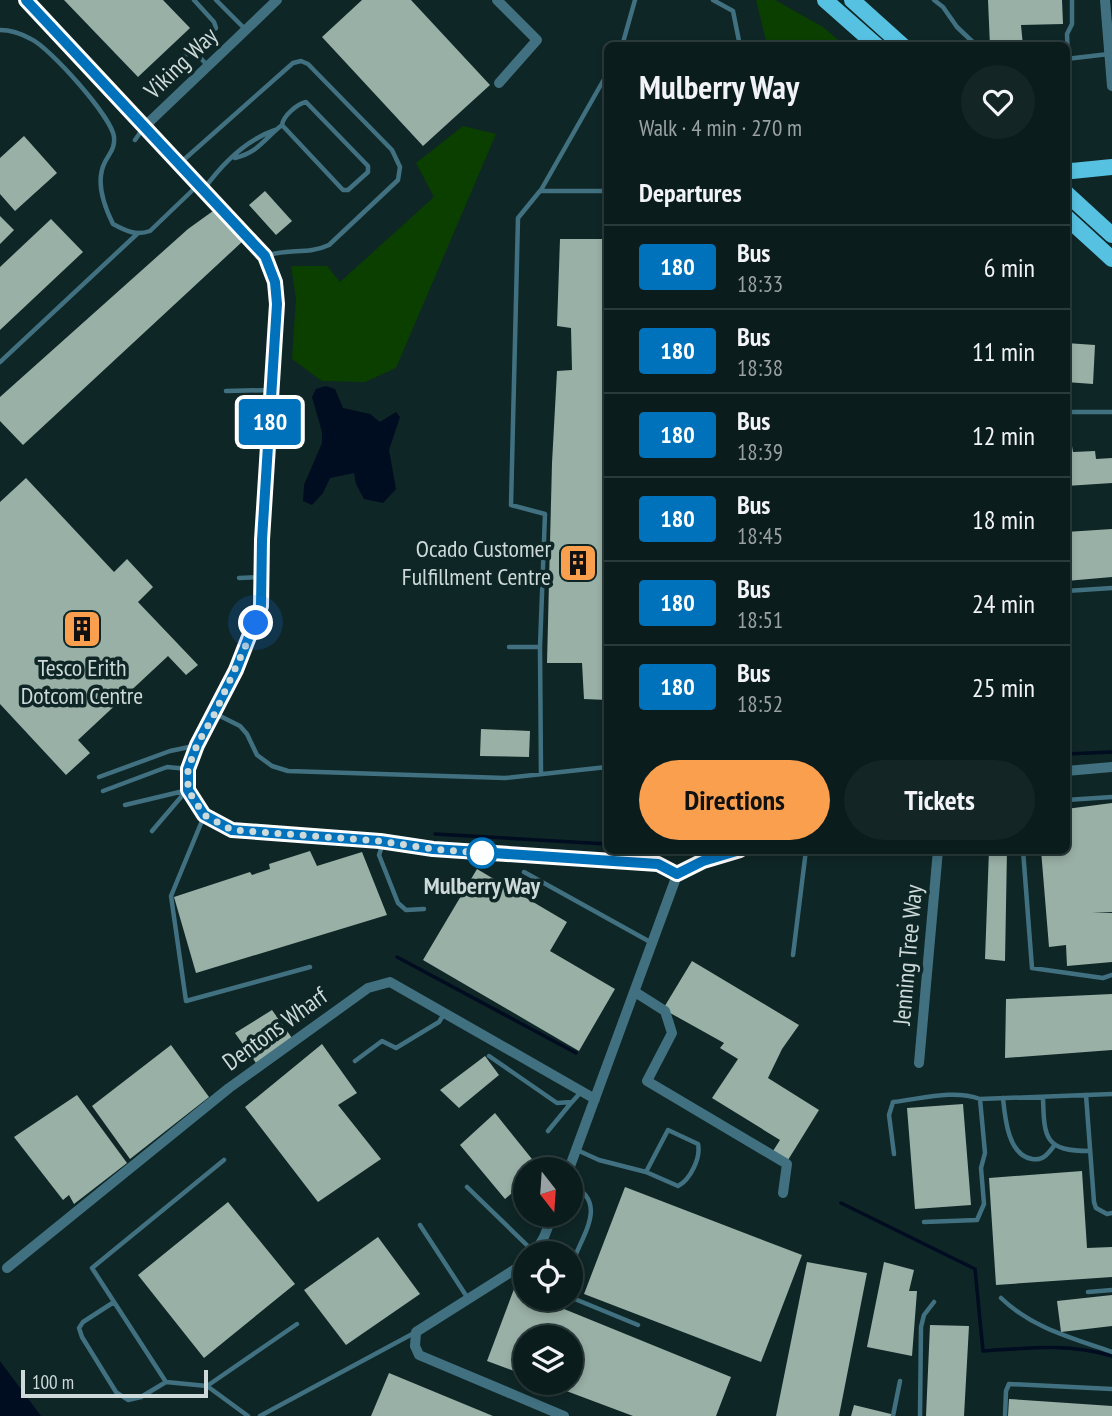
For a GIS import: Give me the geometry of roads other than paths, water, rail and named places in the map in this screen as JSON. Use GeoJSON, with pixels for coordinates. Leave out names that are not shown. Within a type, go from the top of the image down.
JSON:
{"type":"FeatureCollection","features":[{"type":"Feature","properties":{"kind":"main road"},"geometry":{"type":"LineString","coordinates":[[825,0],[872,42]]}},
{"type":"Feature","properties":{"kind":"main road"},"geometry":{"type":"LineString","coordinates":[[852,0],[899,42]]}},
{"type":"Feature","properties":{"kind":"main road"},"geometry":{"type":"LineString","coordinates":[[1070,170],[1112,167]]}},
{"type":"Feature","properties":{"kind":"main road"},"geometry":{"type":"LineString","coordinates":[[1070,197],[1112,234]]}},
{"type":"Feature","properties":{"kind":"main road"},"geometry":{"type":"LineString","coordinates":[[1070,221],[1112,259]]}},
{"type":"Feature","properties":{"kind":"street"},"geometry":{"type":"LineString","coordinates":[[26,0],[265,256],[275,282],[277,304],[262,540],[261,606],[256,623],[188,769],[188,790],[204,815],[232,830],[383,841],[433,849],[658,864],[677,874]]}},
{"type":"Feature","properties":{"kind":"street","name":"Viking Way"},"geometry":{"type":"LineString","coordinates":[[144,127],[277,0]]}},
{"type":"Feature","properties":{"kind":"street"},"geometry":{"type":"LineString","coordinates":[[497,0],[537,40],[499,83]]}},
{"type":"Feature","properties":{"kind":"street"},"geometry":{"type":"LineString","coordinates":[[1105,0],[1112,86]]}},
{"type":"Feature","properties":{"kind":"street"},"geometry":{"type":"LineString","coordinates":[[1070,771],[1112,767]]}},
{"type":"Feature","properties":{"kind":"street"},"geometry":{"type":"LineString","coordinates":[[573,1157],[677,874],[703,861],[727,854]]}},
{"type":"Feature","properties":{"kind":"street","name":"Jenning Tree Way"},"geometry":{"type":"LineString","coordinates":[[919,1063],[938,854]]}},
{"type":"Feature","properties":{"kind":"street","name":"Dentons Wharf"},"geometry":{"type":"LineString","coordinates":[[6,1268],[229,1088],[368,988],[390,982],[595,1099]]}},
{"type":"Feature","properties":{"kind":"street"},"geometry":{"type":"LineString","coordinates":[[635,992],[665,1011],[672,1033],[647,1081],[787,1164],[783,1193]]}},
{"type":"Feature","properties":{"kind":"street"},"geometry":{"type":"LineString","coordinates":[[513,1275],[416,1332],[415,1346],[419,1355],[565,1416]]}},
{"type":"Feature","properties":{"kind":"lane"},"geometry":{"type":"LineString","coordinates":[[157,82],[216,27],[194,0]]}},
{"type":"Feature","properties":{"kind":"lane"},"geometry":{"type":"LineString","coordinates":[[216,0],[246,29]]}},
{"type":"Feature","properties":{"kind":"lane"},"geometry":{"type":"LineString","coordinates":[[623,42],[635,0]]}},
{"type":"Feature","properties":{"kind":"lane"},"geometry":{"type":"LineString","coordinates":[[713,0],[733,11],[739,42]]}},
{"type":"Feature","properties":{"kind":"lane"},"geometry":{"type":"LineString","coordinates":[[934,0],[943,6],[957,27],[973,42]]}},
{"type":"Feature","properties":{"kind":"lane"},"geometry":{"type":"LineString","coordinates":[[1067,42],[1067,34],[1072,24],[1072,0]]}},
{"type":"Feature","properties":{"kind":"lane"},"geometry":{"type":"LineString","coordinates":[[0,30],[34,39],[89,96],[108,121],[114,136],[113,150],[101,173],[104,203],[113,224],[138,234]]}},
{"type":"Feature","properties":{"kind":"lane"},"geometry":{"type":"LineString","coordinates":[[192,49],[208,66]]}},
{"type":"Feature","properties":{"kind":"lane"},"geometry":{"type":"LineString","coordinates":[[1070,59],[1111,54]]}},
{"type":"Feature","properties":{"kind":"lane"},"geometry":{"type":"LineString","coordinates":[[180,164],[293,63],[301,61],[308,64],[392,150],[400,167],[398,180],[329,245],[318,250],[280,251],[265,256]]}},
{"type":"Feature","properties":{"kind":"lane"},"geometry":{"type":"LineString","coordinates":[[541,774],[540,647],[545,514],[511,505],[518,218],[540,191],[604,79]]}},
{"type":"Feature","properties":{"kind":"lane"},"geometry":{"type":"LineString","coordinates":[[0,362],[138,234],[150,231],[230,159],[249,154],[264,143],[300,103],[306,102],[368,166],[368,172],[348,190],[343,190],[282,125]]}},
{"type":"Feature","properties":{"kind":"lane"},"geometry":{"type":"LineString","coordinates":[[135,140],[144,127]]}},
{"type":"Feature","properties":{"kind":"lane"},"geometry":{"type":"LineString","coordinates":[[540,191],[604,191]]}},
{"type":"Feature","properties":{"kind":"lane"},"geometry":{"type":"LineString","coordinates":[[226,391],[272,390]]}},
{"type":"Feature","properties":{"kind":"lane"},"geometry":{"type":"LineString","coordinates":[[1070,412],[1112,412]]}},
{"type":"Feature","properties":{"kind":"lane"},"geometry":{"type":"LineString","coordinates":[[239,578],[262,577]]}},
{"type":"Feature","properties":{"kind":"lane"},"geometry":{"type":"LineString","coordinates":[[1070,591],[1112,587]]}},
{"type":"Feature","properties":{"kind":"lane"},"geometry":{"type":"LineString","coordinates":[[509,647],[540,647]]}},
{"type":"Feature","properties":{"kind":"lane"},"geometry":{"type":"LineString","coordinates":[[215,713],[240,726],[257,755],[272,766],[289,771],[505,778],[604,766]]}},
{"type":"Feature","properties":{"kind":"lane"},"geometry":{"type":"LineString","coordinates":[[99,776],[170,751],[197,745]]}},
{"type":"Feature","properties":{"kind":"lane"},"geometry":{"type":"LineString","coordinates":[[103,790],[167,767],[188,769]]}},
{"type":"Feature","properties":{"kind":"lane"},"geometry":{"type":"LineString","coordinates":[[125,805],[188,790]]}},
{"type":"Feature","properties":{"kind":"lane"},"geometry":{"type":"LineString","coordinates":[[152,831],[188,790]]}},
{"type":"Feature","properties":{"kind":"lane"},"geometry":{"type":"LineString","coordinates":[[1070,800],[1112,797]]}},
{"type":"Feature","properties":{"kind":"lane"},"geometry":{"type":"LineString","coordinates":[[204,815],[171,896],[186,1001],[310,967]]}},
{"type":"Feature","properties":{"kind":"lane"},"geometry":{"type":"LineString","coordinates":[[383,841],[379,855],[398,903],[406,911],[425,909]]}},
{"type":"Feature","properties":{"kind":"lane"},"geometry":{"type":"LineString","coordinates":[[793,955],[806,854]]}},
{"type":"Feature","properties":{"kind":"lane"},"geometry":{"type":"LineString","coordinates":[[1023,854],[1032,968],[1102,978],[1112,975]]}},
{"type":"Feature","properties":{"kind":"lane"},"geometry":{"type":"LineString","coordinates":[[524,872],[653,944]]}},
{"type":"Feature","properties":{"kind":"lane"},"geometry":{"type":"LineString","coordinates":[[355,1061],[382,1041],[396,1048],[439,1022],[445,1014]]}},
{"type":"Feature","properties":{"kind":"lane"},"geometry":{"type":"LineString","coordinates":[[489,1056],[556,1103],[572,1102]]}},
{"type":"Feature","properties":{"kind":"lane"},"geometry":{"type":"LineString","coordinates":[[548,1131],[582,1092]]}},
{"type":"Feature","properties":{"kind":"lane"},"geometry":{"type":"LineString","coordinates":[[894,1154],[889,1115],[893,1102],[952,1095],[970,1095],[980,1099],[1112,1094]]}},
{"type":"Feature","properties":{"kind":"lane"},"geometry":{"type":"LineString","coordinates":[[1086,1095],[1096,1208],[1107,1214],[1112,1213]]}},
{"type":"Feature","properties":{"kind":"lane"},"geometry":{"type":"LineString","coordinates":[[1042,1097],[1043,1120],[1054,1146],[1066,1151],[1090,1151]]}},
{"type":"Feature","properties":{"kind":"lane"},"geometry":{"type":"LineString","coordinates":[[1003,1098],[1005,1122],[1011,1138],[1023,1156],[1035,1160],[1042,1158],[1054,1146]]}},
{"type":"Feature","properties":{"kind":"lane"},"geometry":{"type":"LineString","coordinates":[[924,1222],[977,1220],[984,1204],[981,1168],[985,1153],[980,1099]]}},
{"type":"Feature","properties":{"kind":"lane"},"geometry":{"type":"LineString","coordinates":[[576,1150],[599,1160],[646,1172],[674,1185],[683,1183],[696,1162],[700,1149],[698,1144],[668,1130],[646,1172]]}},
{"type":"Feature","properties":{"kind":"lane"},"geometry":{"type":"LineString","coordinates":[[166,1382],[92,1268],[224,1160]]}},
{"type":"Feature","properties":{"kind":"lane"},"geometry":{"type":"LineString","coordinates":[[467,1187],[523,1241]]}},
{"type":"Feature","properties":{"kind":"lane"},"geometry":{"type":"LineString","coordinates":[[581,1241],[592,1211],[590,1198],[583,1191]]}},
{"type":"Feature","properties":{"kind":"lane"},"geometry":{"type":"LineString","coordinates":[[420,1224],[469,1300]]}},
{"type":"Feature","properties":{"kind":"lane"},"geometry":{"type":"LineString","coordinates":[[1088,1292],[1112,1290]]}},
{"type":"Feature","properties":{"kind":"lane"},"geometry":{"type":"LineString","coordinates":[[1001,1298],[1033,1323],[1112,1352]]}},
{"type":"Feature","properties":{"kind":"lane"},"geometry":{"type":"LineString","coordinates":[[920,1416],[921,1328],[924,1315],[934,1301]]}},
{"type":"Feature","properties":{"kind":"lane"},"geometry":{"type":"LineString","coordinates":[[114,1302],[83,1322],[79,1328],[116,1392],[128,1400],[141,1397],[166,1382],[207,1387],[248,1416]]}},
{"type":"Feature","properties":{"kind":"lane"},"geometry":{"type":"LineString","coordinates":[[583,1302],[638,1325]]}},
{"type":"Feature","properties":{"kind":"lane"},"geometry":{"type":"LineString","coordinates":[[207,1387],[296,1324]]}},
{"type":"Feature","properties":{"kind":"lane"},"geometry":{"type":"LineString","coordinates":[[260,1416],[416,1332]]}},
{"type":"Feature","properties":{"kind":"lane"},"geometry":{"type":"LineString","coordinates":[[893,1416],[900,1381]]}},
{"type":"Feature","properties":{"kind":"lane"},"geometry":{"type":"LineString","coordinates":[[1005,1416],[1006,1391],[1009,1384],[1112,1389]]}},
{"type":"Feature","properties":{"kind":"water"},"geometry":{"type":"Polygon","coordinates":[[[326,386],[335,389],[343,408],[370,414],[380,422],[396,412],[400,417],[389,450],[396,489],[383,503],[364,499],[354,473],[330,478],[323,493],[312,505],[303,501],[304,485],[322,443],[322,432],[312,397],[316,389],[326,386]]]}},
{"type":"Feature","properties":{"kind":"water"},"geometry":{"type":"Polygon","coordinates":[[[0,1361],[41,1416],[0,1416],[0,1361]]]}},
{"type":"Feature","properties":{"kind":"waterway"},"geometry":{"type":"LineString","coordinates":[[1070,754],[1112,752]]}},
{"type":"Feature","properties":{"kind":"waterway"},"geometry":{"type":"LineString","coordinates":[[435,834],[604,844]]}},
{"type":"Feature","properties":{"kind":"waterway"},"geometry":{"type":"LineString","coordinates":[[397,957],[576,1053]]}},
{"type":"Feature","properties":{"kind":"waterway"},"geometry":{"type":"LineString","coordinates":[[841,1203],[975,1269],[983,1351],[1064,1348],[1112,1356]]}},
{"type":"Feature","properties":{"kind":"place","name":"Ocado Customer Fulfillment Centre"},"geometry":{"type":"Point","coordinates":[578,563]}},
{"type":"Feature","properties":{"kind":"place","name":"Tesco Erith Dotcom Centre"},"geometry":{"type":"Point","coordinates":[82,629]}},
{"type":"Feature","properties":{"kind":"place","name":"Mulberry Way"},"geometry":{"type":"Point","coordinates":[482,853]}}]}
